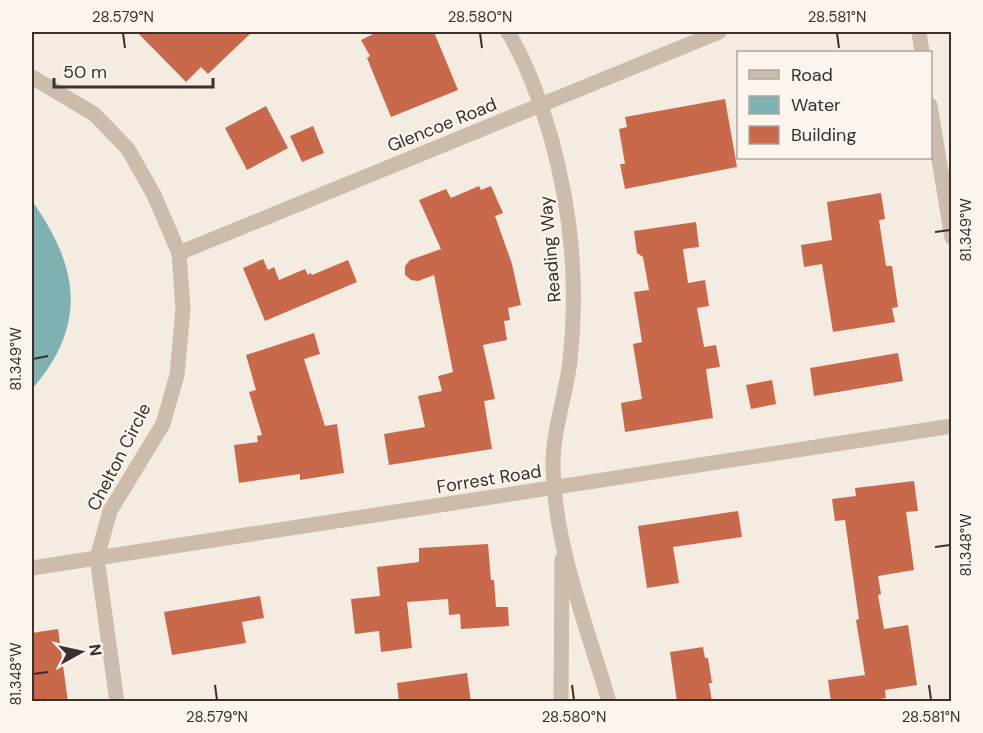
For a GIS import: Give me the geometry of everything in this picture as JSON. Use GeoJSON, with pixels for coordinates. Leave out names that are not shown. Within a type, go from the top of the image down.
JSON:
{"type":"FeatureCollection","features":[{"type":"Feature","properties":{"kind":"street","name":"Reading Way"},"geometry":{"type":"LineString","coordinates":[[508,32],[542,105],[564,184],[573,250],[574,310],[569,363],[553,466],[562,544],[561,702]]}},
{"type":"Feature","properties":{"kind":"street","name":"Glencoe Road"},"geometry":{"type":"LineString","coordinates":[[179,253],[718,32]]}},
{"type":"Feature","properties":{"kind":"street"},"geometry":{"type":"LineString","coordinates":[[919,32],[922,51]]}},
{"type":"Feature","properties":{"kind":"street","name":"Chelton Circle"},"geometry":{"type":"LineString","coordinates":[[32,77],[94,114],[128,149],[154,195],[179,253],[183,309],[177,375],[163,424],[110,511],[97,558]]}},
{"type":"Feature","properties":{"kind":"street"},"geometry":{"type":"LineString","coordinates":[[932,118],[951,238]]}},
{"type":"Feature","properties":{"kind":"street","name":"Forrest Road"},"geometry":{"type":"LineString","coordinates":[[32,568],[951,426]]}},
{"type":"Feature","properties":{"kind":"street","name":"Reading Way"},"geometry":{"type":"LineString","coordinates":[[562,544],[609,702]]}},
{"type":"Feature","properties":{"kind":"street"},"geometry":{"type":"LineString","coordinates":[[97,558],[117,702]]}},
{"type":"Feature","properties":{"kind":"water"},"geometry":{"type":"Polygon","coordinates":[[[32,201],[60,249],[71,296],[69,319],[62,342],[50,365],[32,389],[32,201]]]}},
{"type":"Feature","properties":{"kind":"building"},"geometry":{"type":"Polygon","coordinates":[[[137,32],[252,32],[208,74],[201,67],[186,82],[137,32]]]}},
{"type":"Feature","properties":{"kind":"building"},"geometry":{"type":"Polygon","coordinates":[[[377,32],[434,32],[458,90],[391,117],[367,58],[370,56],[361,40],[377,32]]]}},
{"type":"Feature","properties":{"kind":"building"},"geometry":{"type":"Polygon","coordinates":[[[725,99],[737,167],[625,189],[620,164],[625,164],[619,129],[627,127],[625,117],[725,99]]]}},
{"type":"Feature","properties":{"kind":"building"},"geometry":{"type":"Polygon","coordinates":[[[266,106],[288,148],[247,170],[225,128],[266,106]]]}},
{"type":"Feature","properties":{"kind":"building"},"geometry":{"type":"Polygon","coordinates":[[[313,126],[324,153],[302,162],[290,136],[313,126]]]}},
{"type":"Feature","properties":{"kind":"building"},"geometry":{"type":"Polygon","coordinates":[[[479,186],[481,190],[491,186],[503,213],[495,216],[512,264],[521,305],[508,308],[510,320],[504,321],[507,340],[483,345],[495,399],[484,401],[492,449],[389,465],[384,434],[425,427],[418,396],[442,391],[438,376],[453,372],[434,275],[418,281],[411,280],[405,275],[405,266],[410,260],[441,249],[419,200],[446,189],[451,198],[479,186]]]}},
{"type":"Feature","properties":{"kind":"building"},"geometry":{"type":"Polygon","coordinates":[[[881,193],[885,219],[879,220],[886,266],[892,266],[898,307],[892,308],[895,322],[833,332],[822,264],[804,267],[801,245],[832,240],[827,202],[881,193]]]}},
{"type":"Feature","properties":{"kind":"building"},"geometry":{"type":"Polygon","coordinates":[[[696,222],[699,247],[683,249],[688,283],[705,280],[709,306],[697,308],[704,347],[716,345],[720,367],[706,369],[713,418],[625,432],[621,403],[642,399],[633,344],[642,342],[634,292],[649,290],[643,257],[637,253],[634,231],[696,222]]]}},
{"type":"Feature","properties":{"kind":"building"},"geometry":{"type":"Polygon","coordinates":[[[263,259],[268,270],[274,267],[279,280],[305,269],[308,275],[311,273],[312,275],[348,260],[357,282],[265,321],[243,268],[263,259]]]}},
{"type":"Feature","properties":{"kind":"building"},"geometry":{"type":"Polygon","coordinates":[[[314,333],[320,354],[304,359],[325,426],[337,424],[344,473],[300,480],[300,474],[239,483],[234,445],[258,442],[257,436],[262,435],[249,392],[256,390],[246,355],[314,333]]]}},
{"type":"Feature","properties":{"kind":"building"},"geometry":{"type":"Polygon","coordinates":[[[898,353],[903,381],[814,396],[810,368],[898,353]]]}},
{"type":"Feature","properties":{"kind":"building"},"geometry":{"type":"Polygon","coordinates":[[[772,380],[776,404],[751,409],[746,385],[772,380]]]}},
{"type":"Feature","properties":{"kind":"building"},"geometry":{"type":"Polygon","coordinates":[[[914,481],[918,511],[906,512],[914,570],[878,576],[881,594],[878,595],[884,629],[908,625],[917,685],[885,690],[886,698],[864,702],[831,702],[828,680],[865,675],[856,620],[859,619],[845,520],[835,521],[832,499],[856,496],[855,488],[914,481]]]}},
{"type":"Feature","properties":{"kind":"building"},"geometry":{"type":"Polygon","coordinates":[[[738,511],[742,537],[673,547],[679,583],[647,588],[638,526],[738,511]]]}},
{"type":"Feature","properties":{"kind":"building"},"geometry":{"type":"Polygon","coordinates":[[[488,544],[496,607],[508,607],[509,626],[461,629],[460,614],[449,615],[448,599],[407,602],[412,648],[381,652],[379,631],[355,634],[351,599],[380,596],[377,567],[419,562],[419,548],[488,544]]]}},
{"type":"Feature","properties":{"kind":"building"},"geometry":{"type":"Polygon","coordinates":[[[260,596],[264,618],[242,622],[246,643],[172,655],[164,612],[260,596]]]}},
{"type":"Feature","properties":{"kind":"building"},"geometry":{"type":"Polygon","coordinates":[[[58,629],[68,702],[34,702],[32,633],[58,629]]]}},
{"type":"Feature","properties":{"kind":"building"},"geometry":{"type":"Polygon","coordinates":[[[703,647],[705,658],[708,658],[712,702],[677,702],[670,652],[703,647]]]}},
{"type":"Feature","properties":{"kind":"building"},"geometry":{"type":"Polygon","coordinates":[[[467,673],[471,702],[399,702],[397,683],[467,673]]]}}]}
